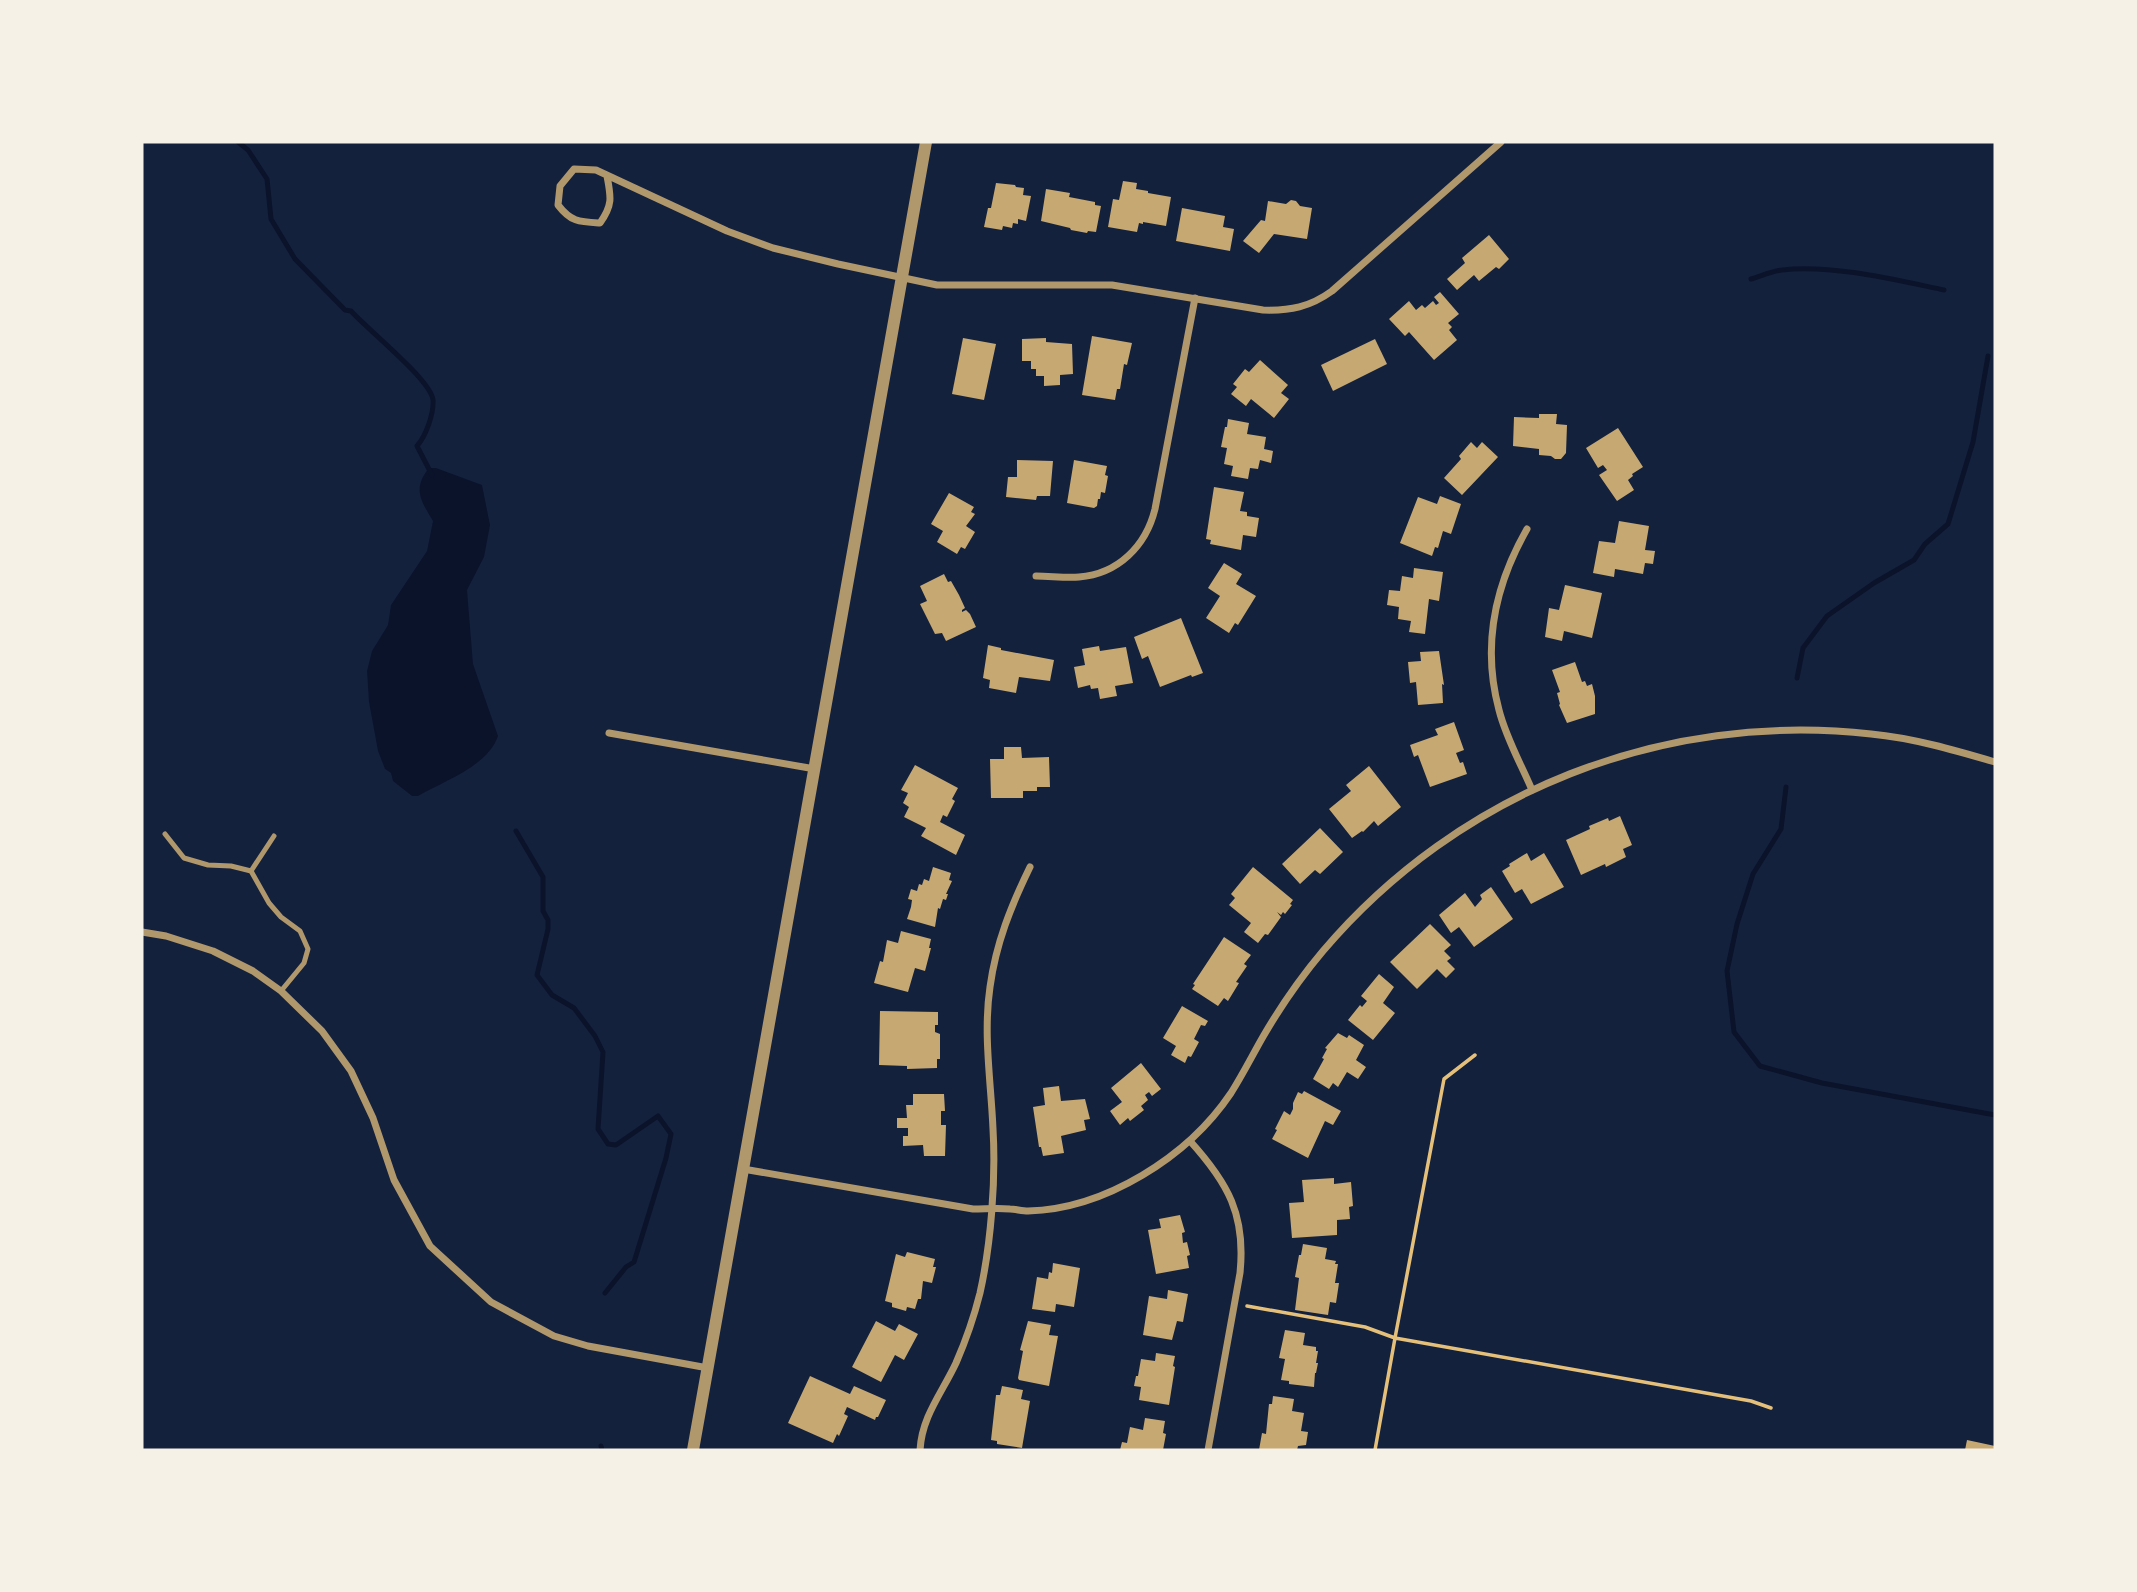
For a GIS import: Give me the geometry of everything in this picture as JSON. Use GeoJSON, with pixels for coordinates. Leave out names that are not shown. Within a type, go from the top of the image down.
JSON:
{"type":"FeatureCollection","features":[{"type":"Feature","properties":{"kind":"street"},"geometry":{"type":"LineString","coordinates":[[693,1450],[926,142]]}},
{"type":"Feature","properties":{"kind":"street"},"geometry":{"type":"LineString","coordinates":[[607,176],[611,200],[609,211],[600,223],[582,222],[567,217],[558,205],[560,186],[574,169],[596,170],[727,231],[773,248],[903,278],[953,286],[1112,285],[1282,311],[1300,308],[1319,300],[1440,198],[1501,142]]}},
{"type":"Feature","properties":{"kind":"street"},"geometry":{"type":"LineString","coordinates":[[1036,576],[1078,577],[1097,573],[1117,565],[1132,554],[1144,538],[1155,509],[1195,298]]}},
{"type":"Feature","properties":{"kind":"street"},"geometry":{"type":"LineString","coordinates":[[1527,529],[1512,555],[1501,586],[1493,618],[1491,649],[1499,712],[1532,790]]}},
{"type":"Feature","properties":{"kind":"street"},"geometry":{"type":"LineString","coordinates":[[743,1169],[962,1208],[1027,1211],[1064,1206],[1099,1196],[1163,1163],[1212,1118],[1231,1093],[1290,994],[1357,914],[1393,880],[1436,846],[1485,814],[1532,790],[1604,761],[1657,746],[1712,736],[1763,731],[1818,730],[1873,734],[1931,744],[1995,762]]}},
{"type":"Feature","properties":{"kind":"street"},"geometry":{"type":"LineString","coordinates":[[610,733],[816,769]]}},
{"type":"Feature","properties":{"kind":"street"},"geometry":{"type":"LineString","coordinates":[[919,1449],[924,1424],[955,1365],[980,1293],[986,1257],[994,1134],[987,1028],[989,988],[996,950],[1008,913],[1030,867]]}},
{"type":"Feature","properties":{"kind":"street"},"geometry":{"type":"LineString","coordinates":[[142,932],[166,936],[213,951],[253,971],[281,991],[322,1031],[351,1071],[373,1118],[394,1180],[430,1246],[491,1302],[554,1336],[588,1346],[708,1368]]}},
{"type":"Feature","properties":{"kind":"street"},"geometry":{"type":"LineString","coordinates":[[1190,1141],[1223,1181],[1240,1225],[1242,1250],[1208,1450]]}},
{"type":"Feature","properties":{"kind":"lane"},"geometry":{"type":"LineString","coordinates":[[165,834],[184,858],[208,865],[231,866],[251,871],[269,904],[300,931],[308,949],[303,962],[281,991]]}},
{"type":"Feature","properties":{"kind":"lane"},"geometry":{"type":"LineString","coordinates":[[251,871],[274,836]]}},
{"type":"Feature","properties":{"kind":"path"},"geometry":{"type":"LineString","coordinates":[[1375,1450],[1444,1079],[1475,1055]]}},
{"type":"Feature","properties":{"kind":"path"},"geometry":{"type":"LineString","coordinates":[[1234,1304],[1365,1327],[1395,1338],[1751,1401],[1771,1408]]}},
{"type":"Feature","properties":{"kind":"water"},"geometry":{"type":"Polygon","coordinates":[[[429,468],[436,468],[482,485],[490,525],[484,557],[467,590],[473,664],[498,736],[493,747],[475,764],[418,796],[412,796],[393,781],[378,751],[369,702],[367,671],[372,651],[388,625],[391,605],[427,551],[433,521],[422,501],[420,489],[429,468]]]}},
{"type":"Feature","properties":{"kind":"building"},"geometry":{"type":"Polygon","coordinates":[[[1123,181],[1137,183],[1136,189],[1148,193],[1171,197],[1166,226],[1143,222],[1139,223],[1137,232],[1108,227],[1113,199],[1119,200],[1123,181]]]}},
{"type":"Feature","properties":{"kind":"building"},"geometry":{"type":"Polygon","coordinates":[[[996,183],[1024,188],[1023,195],[1031,196],[1026,221],[1018,219],[1018,224],[1013,223],[1012,228],[1003,226],[1002,230],[984,227],[996,183]]]}},
{"type":"Feature","properties":{"kind":"building"},"geometry":{"type":"Polygon","coordinates":[[[1046,189],[1070,193],[1069,197],[1095,202],[1095,205],[1101,206],[1096,232],[1071,230],[1041,221],[1046,189]]]}},
{"type":"Feature","properties":{"kind":"building"},"geometry":{"type":"Polygon","coordinates":[[[1291,200],[1300,206],[1312,208],[1307,239],[1274,234],[1259,253],[1243,241],[1261,220],[1265,221],[1268,201],[1286,204],[1291,200]]]}},
{"type":"Feature","properties":{"kind":"building"},"geometry":{"type":"Polygon","coordinates":[[[1182,208],[1225,216],[1223,227],[1234,229],[1230,251],[1176,241],[1182,208]]]}},
{"type":"Feature","properties":{"kind":"building"},"geometry":{"type":"Polygon","coordinates":[[[1489,235],[1509,259],[1499,269],[1496,267],[1479,281],[1474,275],[1457,290],[1447,279],[1465,263],[1462,258],[1489,235]]]}},
{"type":"Feature","properties":{"kind":"building"},"geometry":{"type":"Polygon","coordinates":[[[1440,292],[1459,314],[1448,323],[1452,327],[1449,330],[1457,340],[1434,360],[1409,332],[1405,336],[1389,319],[1409,301],[1416,310],[1422,305],[1425,308],[1433,301],[1436,305],[1439,303],[1434,297],[1440,292]]]}},
{"type":"Feature","properties":{"kind":"building"},"geometry":{"type":"Polygon","coordinates":[[[1092,336],[1132,343],[1115,400],[1082,395],[1092,336]]]}},
{"type":"Feature","properties":{"kind":"building"},"geometry":{"type":"Polygon","coordinates":[[[963,338],[996,344],[984,400],[952,394],[963,338]]]}},
{"type":"Feature","properties":{"kind":"building"},"geometry":{"type":"Polygon","coordinates":[[[1046,338],[1046,342],[1072,344],[1073,374],[1060,375],[1060,385],[1044,386],[1044,376],[1036,376],[1036,369],[1031,369],[1031,361],[1022,361],[1022,339],[1046,338]]]}},
{"type":"Feature","properties":{"kind":"building"},"geometry":{"type":"Polygon","coordinates":[[[1375,339],[1387,364],[1333,391],[1321,365],[1375,339]]]}},
{"type":"Feature","properties":{"kind":"building"},"geometry":{"type":"Polygon","coordinates":[[[1260,360],[1288,385],[1281,393],[1289,399],[1274,418],[1251,399],[1246,406],[1231,394],[1237,387],[1233,384],[1245,369],[1249,372],[1260,360]]]}},
{"type":"Feature","properties":{"kind":"building"},"geometry":{"type":"Polygon","coordinates":[[[1539,414],[1557,414],[1556,424],[1567,425],[1566,453],[1561,459],[1539,455],[1539,449],[1513,446],[1514,417],[1539,418],[1539,414]]]}},
{"type":"Feature","properties":{"kind":"building"},"geometry":{"type":"Polygon","coordinates":[[[1228,419],[1249,423],[1247,434],[1266,437],[1264,449],[1273,451],[1271,463],[1260,460],[1258,469],[1250,468],[1248,479],[1231,476],[1233,466],[1224,464],[1227,448],[1221,447],[1228,419]]]}},
{"type":"Feature","properties":{"kind":"building"},"geometry":{"type":"Polygon","coordinates":[[[1618,428],[1643,467],[1628,480],[1634,490],[1617,501],[1599,475],[1607,470],[1603,465],[1598,468],[1586,448],[1618,428]]]}},
{"type":"Feature","properties":{"kind":"building"},"geometry":{"type":"Polygon","coordinates":[[[1471,442],[1477,448],[1482,442],[1498,457],[1462,495],[1444,478],[1461,459],[1459,456],[1471,442]]]}},
{"type":"Feature","properties":{"kind":"building"},"geometry":{"type":"Polygon","coordinates":[[[1017,460],[1053,461],[1050,496],[1037,496],[1036,500],[1006,497],[1008,477],[1017,477],[1017,460]]]}},
{"type":"Feature","properties":{"kind":"building"},"geometry":{"type":"Polygon","coordinates":[[[1074,460],[1107,466],[1105,493],[1101,492],[1094,508],[1067,503],[1074,460]]]}},
{"type":"Feature","properties":{"kind":"building"},"geometry":{"type":"Polygon","coordinates":[[[1214,487],[1244,492],[1240,511],[1247,512],[1247,516],[1259,518],[1256,537],[1243,535],[1241,550],[1210,544],[1211,540],[1206,539],[1214,487]]]}},
{"type":"Feature","properties":{"kind":"building"},"geometry":{"type":"Polygon","coordinates":[[[949,493],[974,507],[971,512],[975,514],[966,526],[975,532],[965,549],[961,547],[957,554],[937,542],[943,531],[931,524],[949,493]]]}},
{"type":"Feature","properties":{"kind":"building"},"geometry":{"type":"Polygon","coordinates":[[[1440,496],[1461,504],[1451,534],[1443,531],[1438,548],[1435,547],[1432,556],[1400,543],[1418,497],[1437,504],[1440,496]]]}},
{"type":"Feature","properties":{"kind":"building"},"geometry":{"type":"Polygon","coordinates":[[[1619,521],[1649,526],[1645,550],[1655,551],[1653,564],[1645,563],[1643,574],[1615,569],[1614,577],[1593,573],[1599,541],[1615,543],[1619,521]]]}},
{"type":"Feature","properties":{"kind":"building"},"geometry":{"type":"Polygon","coordinates":[[[1224,563],[1242,574],[1236,584],[1256,596],[1238,625],[1235,623],[1229,633],[1206,618],[1220,596],[1208,588],[1224,563]]]}},
{"type":"Feature","properties":{"kind":"building"},"geometry":{"type":"Polygon","coordinates":[[[1414,568],[1443,572],[1439,601],[1429,599],[1425,634],[1409,632],[1411,621],[1398,619],[1399,607],[1387,605],[1389,590],[1400,591],[1402,576],[1413,578],[1414,568]]]}},
{"type":"Feature","properties":{"kind":"building"},"geometry":{"type":"Polygon","coordinates":[[[944,574],[959,595],[965,608],[962,612],[966,610],[970,614],[976,627],[946,641],[942,633],[935,634],[920,604],[927,601],[920,586],[944,574]]]}},
{"type":"Feature","properties":{"kind":"building"},"geometry":{"type":"Polygon","coordinates":[[[1565,585],[1602,593],[1592,638],[1564,631],[1562,641],[1545,637],[1549,608],[1559,610],[1565,585]]]}},
{"type":"Feature","properties":{"kind":"building"},"geometry":{"type":"Polygon","coordinates":[[[1181,618],[1203,673],[1160,687],[1148,656],[1142,659],[1134,637],[1181,618]]]}},
{"type":"Feature","properties":{"kind":"building"},"geometry":{"type":"Polygon","coordinates":[[[988,645],[1054,660],[1050,681],[1019,677],[1016,693],[989,688],[990,680],[983,678],[988,645]]]}},
{"type":"Feature","properties":{"kind":"building"},"geometry":{"type":"Polygon","coordinates":[[[1099,646],[1100,651],[1126,647],[1133,683],[1115,686],[1117,696],[1100,699],[1098,688],[1091,689],[1090,685],[1078,688],[1074,667],[1085,665],[1082,649],[1099,646]]]}},
{"type":"Feature","properties":{"kind":"building"},"geometry":{"type":"Polygon","coordinates":[[[1439,651],[1444,685],[1442,684],[1443,703],[1418,705],[1416,682],[1410,683],[1408,662],[1421,661],[1420,652],[1439,651]]]}},
{"type":"Feature","properties":{"kind":"building"},"geometry":{"type":"Polygon","coordinates":[[[1575,662],[1582,682],[1585,681],[1587,686],[1592,684],[1595,714],[1567,723],[1559,705],[1557,693],[1560,692],[1552,670],[1575,662]]]}},
{"type":"Feature","properties":{"kind":"building"},"geometry":{"type":"Polygon","coordinates":[[[1454,722],[1464,750],[1456,753],[1467,774],[1430,787],[1418,755],[1414,757],[1410,745],[1438,735],[1435,729],[1454,722]]]}},
{"type":"Feature","properties":{"kind":"building"},"geometry":{"type":"Polygon","coordinates":[[[1004,747],[1021,747],[1022,758],[1049,757],[1050,787],[1023,791],[1023,798],[991,798],[990,759],[1004,759],[1004,747]]]}},
{"type":"Feature","properties":{"kind":"building"},"geometry":{"type":"Polygon","coordinates":[[[915,765],[958,788],[947,817],[943,815],[940,822],[965,835],[956,855],[921,836],[926,828],[904,817],[909,807],[903,803],[908,793],[901,790],[915,765]]]}},
{"type":"Feature","properties":{"kind":"building"},"geometry":{"type":"Polygon","coordinates":[[[1369,766],[1401,807],[1378,826],[1374,821],[1352,838],[1329,809],[1351,791],[1346,785],[1369,766]]]}},
{"type":"Feature","properties":{"kind":"building"},"geometry":{"type":"Polygon","coordinates":[[[1620,816],[1632,845],[1623,849],[1626,857],[1581,875],[1566,840],[1590,829],[1589,826],[1620,816]]]}},
{"type":"Feature","properties":{"kind":"building"},"geometry":{"type":"Polygon","coordinates":[[[1320,828],[1343,852],[1320,874],[1315,870],[1300,884],[1282,864],[1320,828]]]}},
{"type":"Feature","properties":{"kind":"building"},"geometry":{"type":"Polygon","coordinates":[[[1527,853],[1531,861],[1544,853],[1564,887],[1531,904],[1522,889],[1515,893],[1502,871],[1527,853]]]}},
{"type":"Feature","properties":{"kind":"building"},"geometry":{"type":"Polygon","coordinates":[[[933,867],[951,873],[949,880],[952,881],[946,900],[943,899],[940,909],[938,908],[935,927],[907,919],[912,900],[908,899],[911,889],[917,891],[924,879],[929,881],[933,867]]]}},
{"type":"Feature","properties":{"kind":"building"},"geometry":{"type":"Polygon","coordinates":[[[1253,867],[1293,900],[1285,914],[1277,912],[1281,917],[1268,935],[1265,934],[1258,943],[1244,932],[1251,923],[1229,905],[1235,898],[1231,894],[1253,867]]]}},
{"type":"Feature","properties":{"kind":"building"},"geometry":{"type":"Polygon","coordinates":[[[1491,887],[1513,919],[1474,947],[1459,927],[1451,933],[1439,915],[1465,893],[1475,907],[1482,899],[1480,895],[1491,887]]]}},
{"type":"Feature","properties":{"kind":"building"},"geometry":{"type":"Polygon","coordinates":[[[1430,924],[1451,945],[1444,951],[1451,958],[1447,961],[1455,969],[1446,978],[1437,969],[1417,989],[1390,962],[1430,924]]]}},
{"type":"Feature","properties":{"kind":"building"},"geometry":{"type":"Polygon","coordinates":[[[901,931],[931,939],[925,971],[915,968],[908,992],[874,983],[880,961],[883,962],[887,940],[898,943],[901,931]]]}},
{"type":"Feature","properties":{"kind":"building"},"geometry":{"type":"Polygon","coordinates":[[[1224,937],[1251,955],[1244,964],[1247,966],[1228,1001],[1224,998],[1218,1006],[1192,989],[1224,937]]]}},
{"type":"Feature","properties":{"kind":"building"},"geometry":{"type":"Polygon","coordinates":[[[1379,974],[1394,987],[1383,1003],[1395,1013],[1373,1040],[1348,1020],[1360,1005],[1362,1007],[1367,1001],[1361,996],[1379,974]]]}},
{"type":"Feature","properties":{"kind":"building"},"geometry":{"type":"Polygon","coordinates":[[[1182,1006],[1208,1021],[1205,1026],[1201,1025],[1194,1039],[1199,1042],[1185,1063],[1171,1055],[1176,1046],[1163,1038],[1182,1006]]]}},
{"type":"Feature","properties":{"kind":"building"},"geometry":{"type":"Polygon","coordinates":[[[880,1011],[938,1012],[935,1032],[940,1034],[940,1059],[937,1059],[937,1068],[907,1069],[907,1066],[879,1065],[880,1011]]]}},
{"type":"Feature","properties":{"kind":"building"},"geometry":{"type":"Polygon","coordinates":[[[1338,1033],[1347,1038],[1349,1035],[1364,1045],[1356,1060],[1366,1067],[1358,1079],[1347,1072],[1338,1087],[1333,1083],[1329,1089],[1313,1079],[1324,1059],[1325,1048],[1338,1033]]]}},
{"type":"Feature","properties":{"kind":"building"},"geometry":{"type":"Polygon","coordinates":[[[1141,1063],[1161,1089],[1152,1096],[1149,1092],[1145,1095],[1148,1100],[1141,1106],[1144,1110],[1120,1125],[1110,1111],[1122,1102],[1111,1088],[1141,1063]]]}},
{"type":"Feature","properties":{"kind":"building"},"geometry":{"type":"Polygon","coordinates":[[[1059,1086],[1061,1101],[1085,1099],[1090,1119],[1084,1120],[1086,1130],[1061,1136],[1064,1153],[1043,1156],[1039,1147],[1033,1107],[1045,1105],[1043,1088],[1059,1086]]]}},
{"type":"Feature","properties":{"kind":"building"},"geometry":{"type":"Polygon","coordinates":[[[1304,1091],[1341,1111],[1333,1125],[1325,1121],[1308,1158],[1272,1139],[1284,1111],[1290,1115],[1298,1092],[1302,1094],[1304,1091]]]}},
{"type":"Feature","properties":{"kind":"building"},"geometry":{"type":"Polygon","coordinates":[[[913,1094],[944,1094],[945,1111],[941,1111],[941,1125],[946,1125],[945,1156],[924,1156],[923,1145],[903,1146],[903,1136],[908,1136],[908,1128],[897,1128],[897,1118],[907,1118],[906,1105],[913,1105],[913,1094]]]}},
{"type":"Feature","properties":{"kind":"building"},"geometry":{"type":"Polygon","coordinates":[[[1334,1178],[1334,1184],[1351,1182],[1353,1206],[1349,1207],[1350,1219],[1337,1220],[1337,1235],[1292,1238],[1289,1203],[1304,1202],[1302,1180],[1334,1178]]]}},
{"type":"Feature","properties":{"kind":"building"},"geometry":{"type":"Polygon","coordinates":[[[1180,1215],[1185,1232],[1182,1233],[1183,1243],[1187,1242],[1190,1255],[1187,1256],[1189,1268],[1156,1274],[1148,1230],[1161,1228],[1159,1219],[1180,1215]]]}},
{"type":"Feature","properties":{"kind":"building"},"geometry":{"type":"Polygon","coordinates":[[[1303,1244],[1327,1248],[1325,1259],[1338,1264],[1336,1303],[1330,1302],[1328,1315],[1295,1310],[1299,1278],[1295,1277],[1303,1244]]]}},
{"type":"Feature","properties":{"kind":"building"},"geometry":{"type":"Polygon","coordinates":[[[907,1252],[935,1259],[933,1267],[936,1267],[932,1283],[923,1281],[921,1299],[918,1299],[915,1309],[907,1307],[906,1311],[892,1307],[892,1303],[885,1301],[896,1254],[905,1257],[907,1252]]]}},
{"type":"Feature","properties":{"kind":"building"},"geometry":{"type":"Polygon","coordinates":[[[1053,1263],[1080,1268],[1074,1307],[1056,1304],[1055,1312],[1032,1309],[1037,1277],[1048,1279],[1053,1263]]]}},
{"type":"Feature","properties":{"kind":"building"},"geometry":{"type":"Polygon","coordinates":[[[1168,1290],[1188,1294],[1183,1322],[1177,1321],[1172,1340],[1143,1335],[1149,1296],[1167,1299],[1168,1290]]]}},
{"type":"Feature","properties":{"kind":"building"},"geometry":{"type":"Polygon","coordinates":[[[876,1321],[895,1331],[899,1324],[918,1334],[904,1360],[895,1355],[881,1382],[852,1367],[876,1321]]]}},
{"type":"Feature","properties":{"kind":"building"},"geometry":{"type":"Polygon","coordinates":[[[1028,1321],[1051,1325],[1049,1335],[1058,1336],[1049,1386],[1018,1378],[1023,1351],[1020,1350],[1028,1321]]]}},
{"type":"Feature","properties":{"kind":"building"},"geometry":{"type":"Polygon","coordinates":[[[1285,1330],[1305,1333],[1303,1345],[1316,1347],[1318,1363],[1314,1387],[1289,1384],[1289,1381],[1281,1380],[1285,1359],[1279,1358],[1285,1330]]]}},
{"type":"Feature","properties":{"kind":"building"},"geometry":{"type":"Polygon","coordinates":[[[1156,1353],[1175,1356],[1169,1405],[1139,1400],[1141,1387],[1134,1386],[1141,1359],[1155,1361],[1156,1353]]]}},
{"type":"Feature","properties":{"kind":"building"},"geometry":{"type":"Polygon","coordinates":[[[810,1376],[850,1394],[854,1386],[886,1400],[875,1420],[847,1407],[844,1414],[848,1416],[833,1443],[788,1423],[810,1376]]]}},
{"type":"Feature","properties":{"kind":"building"},"geometry":{"type":"Polygon","coordinates":[[[1002,1386],[1023,1390],[1021,1399],[1030,1401],[1022,1448],[997,1444],[997,1441],[991,1440],[996,1395],[1000,1395],[1002,1386]]]}},
{"type":"Feature","properties":{"kind":"building"},"geometry":{"type":"Polygon","coordinates":[[[1273,1396],[1294,1399],[1292,1411],[1304,1413],[1301,1431],[1308,1432],[1306,1445],[1298,1446],[1297,1450],[1259,1450],[1262,1433],[1266,1434],[1269,1404],[1272,1404],[1273,1396]]]}},
{"type":"Feature","properties":{"kind":"building"},"geometry":{"type":"Polygon","coordinates":[[[1145,1418],[1165,1421],[1163,1450],[1120,1450],[1122,1442],[1127,1443],[1130,1427],[1143,1430],[1145,1418]]]}},
{"type":"Feature","properties":{"kind":"building"},"geometry":{"type":"Polygon","coordinates":[[[1967,1440],[1995,1446],[1995,1450],[1965,1450],[1967,1440]]]}},
{"type":"Feature","properties":{"kind":"waterway"},"geometry":{"type":"LineString","coordinates":[[238,142],[248,150],[267,179],[271,219],[295,259],[345,310],[351,311],[397,355],[430,391],[433,400],[431,418],[417,446],[432,475]]}},
{"type":"Feature","properties":{"kind":"waterway"},"geometry":{"type":"LineString","coordinates":[[1751,279],[1782,270],[1821,269],[1863,274],[1944,290]]}},
{"type":"Feature","properties":{"kind":"waterway"},"geometry":{"type":"LineString","coordinates":[[1797,678],[1803,648],[1827,616],[1874,583],[1914,560],[1925,544],[1948,524],[1973,442],[1988,356]]}},
{"type":"Feature","properties":{"kind":"waterway"},"geometry":{"type":"LineString","coordinates":[[1786,787],[1781,829],[1753,874],[1737,924],[1727,971],[1734,1032],[1760,1066],[1822,1083],[1995,1115]]}},
{"type":"Feature","properties":{"kind":"waterway"},"geometry":{"type":"LineString","coordinates":[[516,831],[543,877],[543,911],[548,920],[548,929],[537,975],[552,995],[574,1008],[595,1036],[603,1052],[598,1129],[608,1144],[616,1145],[658,1116],[671,1134],[634,1262],[626,1267],[605,1293]]}},
{"type":"Feature","properties":{"kind":"waterway"},"geometry":{"type":"LineString","coordinates":[[601,1446],[602,1450]]}}]}
